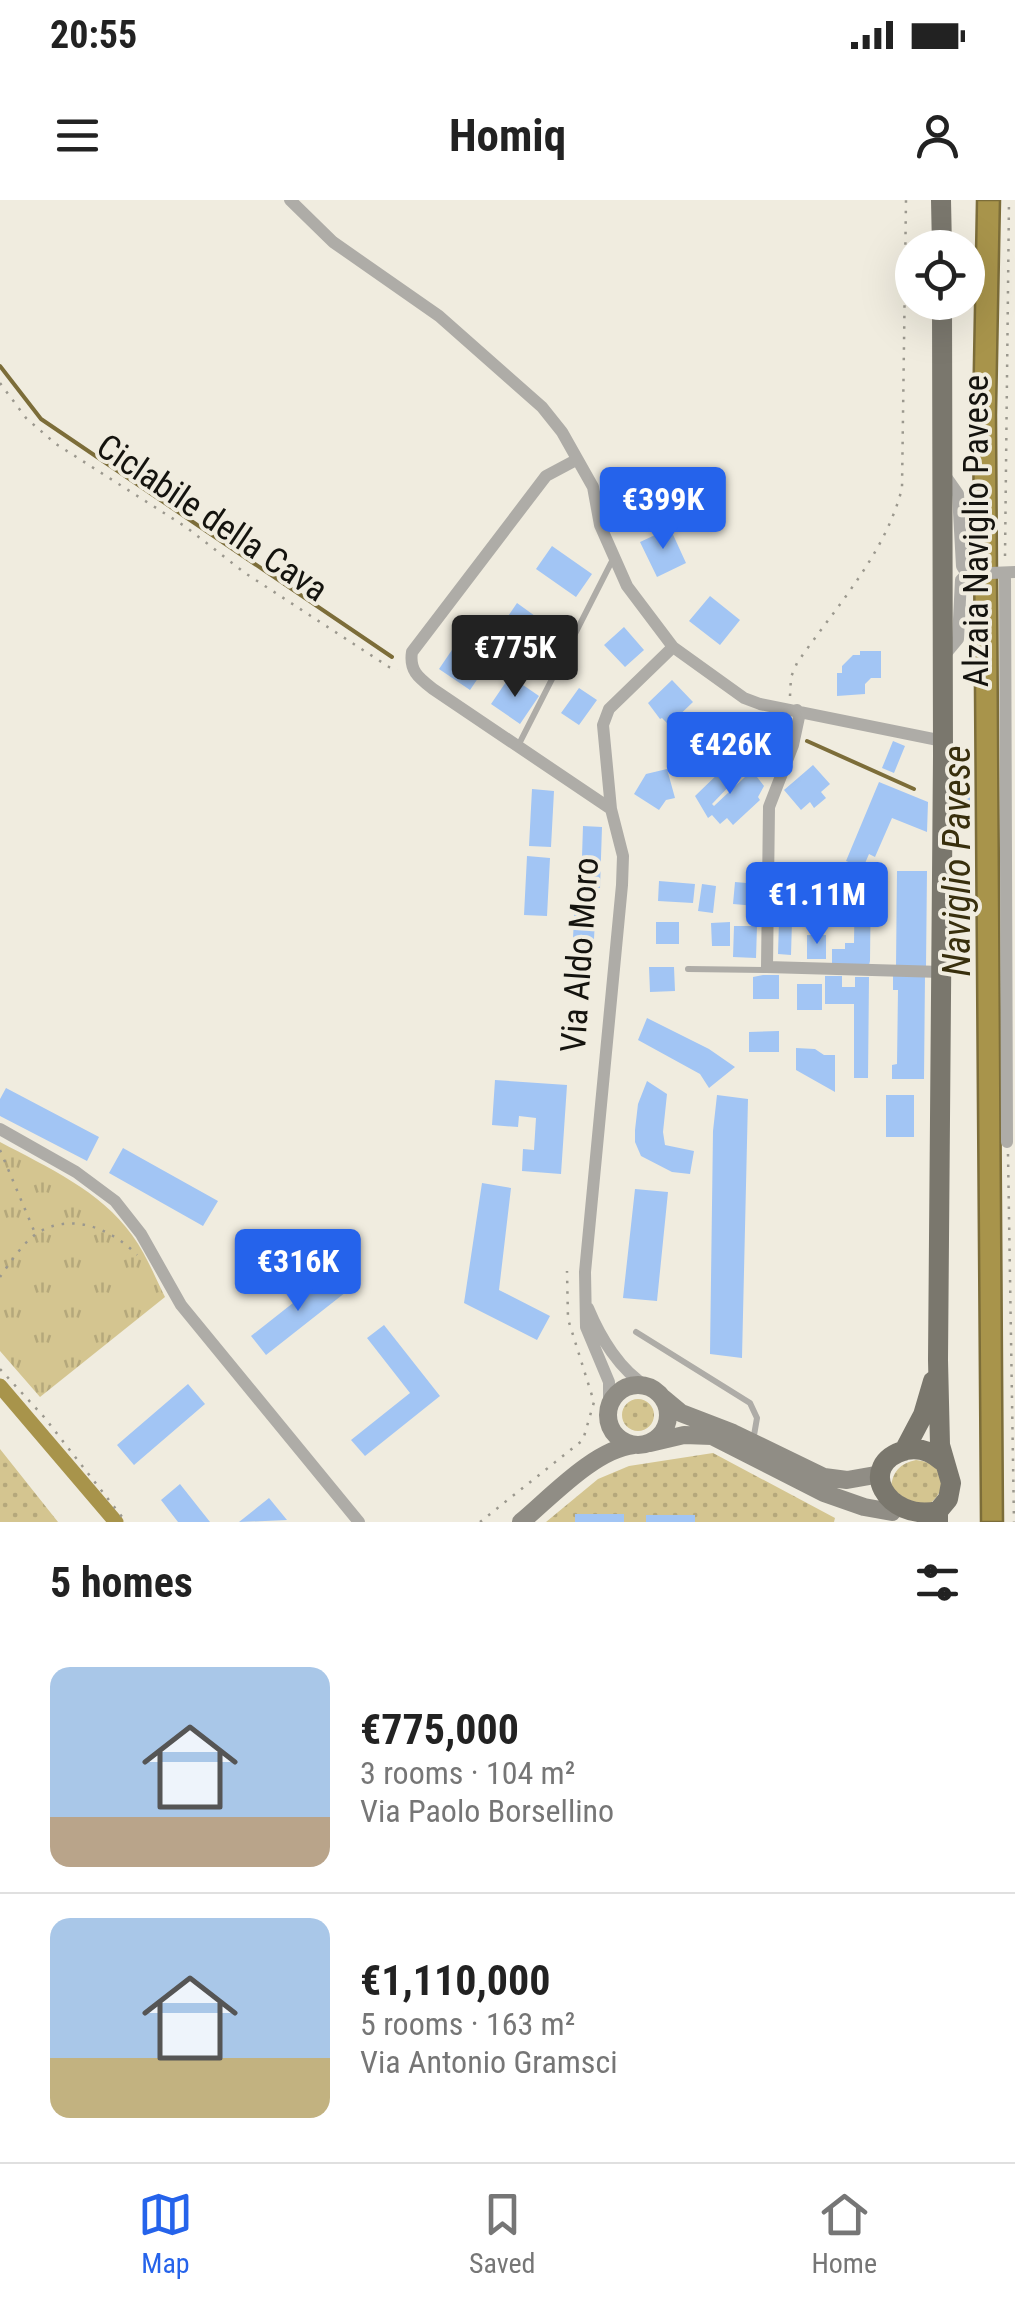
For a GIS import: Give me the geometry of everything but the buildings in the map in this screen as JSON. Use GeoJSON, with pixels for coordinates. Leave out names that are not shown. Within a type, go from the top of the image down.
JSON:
{"type":"FeatureCollection","features":[{"type":"Feature","properties":{"kind":"main road"},"geometry":{"type":"LineString","coordinates":[[942,200],[942,230]]}},
{"type":"Feature","properties":{"kind":"main road"},"geometry":{"type":"LineString","coordinates":[[942,320],[938,1360],[942,1461],[949,1475],[950,1491],[938,1517],[922,1520],[901,1517],[882,1498],[881,1474],[892,1458],[904,1451],[926,1451],[942,1461]]}},
{"type":"Feature","properties":{"kind":"main road"},"geometry":{"type":"LineString","coordinates":[[904,1451],[923,1415],[938,1360]]}},
{"type":"Feature","properties":{"kind":"street"},"geometry":{"type":"LineString","coordinates":[[290,200],[333,242],[439,316],[542,407],[562,432],[593,487],[600,525],[627,586],[673,647],[744,698],[943,741]]}},
{"type":"Feature","properties":{"kind":"street"},"geometry":{"type":"LineString","coordinates":[[576,460],[546,476],[412,652],[412,670],[433,689],[612,809]]}},
{"type":"Feature","properties":{"kind":"street"},"geometry":{"type":"LineString","coordinates":[[943,473],[958,494],[962,566],[968,574]]}},
{"type":"Feature","properties":{"kind":"street"},"geometry":{"type":"LineString","coordinates":[[943,657],[958,639],[962,580],[968,574],[1010,572]]}},
{"type":"Feature","properties":{"kind":"street","name":"Alzaia Naviglio Pavese"},"geometry":{"type":"LineString","coordinates":[[1008,1142],[1010,572]]}},
{"type":"Feature","properties":{"kind":"street","name":"Via Aldo Moro"},"geometry":{"type":"LineString","coordinates":[[608,1412],[609,1382],[588,1334],[584,1296],[623,856],[612,809],[603,725],[609,709],[673,647]]}},
{"type":"Feature","properties":{"kind":"street"},"geometry":{"type":"LineString","coordinates":[[797,710],[793,746],[773,792],[768,825],[766,962],[770,970],[942,972]]}},
{"type":"Feature","properties":{"kind":"street"},"geometry":{"type":"LineString","coordinates":[[0,1129],[76,1172],[115,1201],[142,1234],[182,1305],[359,1522]]}},
{"type":"Feature","properties":{"kind":"street","name":"Via Aldo Moro"},"geometry":{"type":"LineString","coordinates":[[584,1296],[607,1344],[632,1376],[680,1413],[830,1479],[854,1480],[881,1474]]}},
{"type":"Feature","properties":{"kind":"street"},"geometry":{"type":"LineString","coordinates":[[588,1466],[602,1441],[608,1412],[622,1389],[634,1385],[655,1392],[668,1410],[668,1422],[661,1434],[642,1444],[617,1437],[608,1412]]}},
{"type":"Feature","properties":{"kind":"street"},"geometry":{"type":"LineString","coordinates":[[521,1522],[588,1466],[615,1449],[684,1435],[712,1436],[824,1493],[901,1517]]}},
{"type":"Feature","properties":{"kind":"lane"},"geometry":{"type":"LineString","coordinates":[[517,747],[613,560]]}},
{"type":"Feature","properties":{"kind":"lane"},"geometry":{"type":"LineString","coordinates":[[688,969],[770,970]]}},
{"type":"Feature","properties":{"kind":"lane"},"geometry":{"type":"LineString","coordinates":[[636,1332],[750,1403],[757,1418],[752,1442]]}},
{"type":"Feature","properties":{"kind":"path"},"geometry":{"type":"LineString","coordinates":[[797,710],[790,698],[791,677],[876,550],[902,488],[906,200]]}},
{"type":"Feature","properties":{"kind":"path","name":"Alzaia Naviglio Pavese"},"geometry":{"type":"LineString","coordinates":[[1008,200],[1010,572]]}},
{"type":"Feature","properties":{"kind":"path","name":"Ciclabile della Cava"},"geometry":{"type":"LineString","coordinates":[[0,383],[26,418],[56,444],[186,527],[245,573],[389,667],[412,670]]}},
{"type":"Feature","properties":{"kind":"path"},"geometry":{"type":"LineString","coordinates":[[1008,1142],[1014,1522]]}},
{"type":"Feature","properties":{"kind":"path"},"geometry":{"type":"LineString","coordinates":[[0,1150],[36,1234]]}},
{"type":"Feature","properties":{"kind":"path"},"geometry":{"type":"LineString","coordinates":[[0,1277],[36,1234],[60,1226],[91,1225],[124,1242],[137,1256]]}},
{"type":"Feature","properties":{"kind":"path"},"geometry":{"type":"LineString","coordinates":[[480,1522],[583,1440],[591,1420],[594,1402],[590,1382],[568,1318],[567,1271]]}},
{"type":"Feature","properties":{"kind":"path"},"geometry":{"type":"LineString","coordinates":[[0,1370],[44,1418],[126,1522]]}},
{"type":"Feature","properties":{"kind":"green space"},"geometry":{"type":"Polygon","coordinates":[[[0,1142],[72,1181],[105,1205],[137,1242],[165,1297],[40,1397],[0,1351],[0,1142]]]}},
{"type":"Feature","properties":{"kind":"green space"},"geometry":{"type":"Polygon","coordinates":[[[638,1399],[649,1404],[654,1415],[649,1426],[638,1431],[627,1426],[622,1415],[627,1404],[638,1399]]]}},
{"type":"Feature","properties":{"kind":"green space"},"geometry":{"type":"Polygon","coordinates":[[[0,1449],[58,1522],[0,1522],[0,1449]]]}},
{"type":"Feature","properties":{"kind":"green space"},"geometry":{"type":"Polygon","coordinates":[[[713,1453],[835,1518],[834,1522],[546,1522],[598,1479],[629,1466],[713,1453]]]}},
{"type":"Feature","properties":{"kind":"green space"},"geometry":{"type":"Polygon","coordinates":[[[916,1460],[935,1467],[942,1481],[937,1496],[921,1510],[891,1488],[898,1469],[916,1460]]]}},
{"type":"Feature","properties":{"kind":"shaded area"},"geometry":{"type":"Polygon","coordinates":[[[977,200],[1000,200],[996,415],[1003,1522],[981,1522],[973,414],[975,320],[985,320],[985,230],[976,230],[977,200]]]}},
{"type":"Feature","properties":{"kind":"waterway"},"geometry":{"type":"LineString","coordinates":[[0,366],[41,419],[392,657]]}},
{"type":"Feature","properties":{"kind":"waterway"},"geometry":{"type":"LineString","coordinates":[[807,741],[914,789]]}},
{"type":"Feature","properties":{"kind":"waterway"},"geometry":{"type":"LineString","coordinates":[[0,1386],[116,1522]]}},
{"type":"Feature","properties":{"kind":"water label","name":"Naviglio Pavese"},"geometry":{"type":"Point","coordinates":[957,861]}}]}
